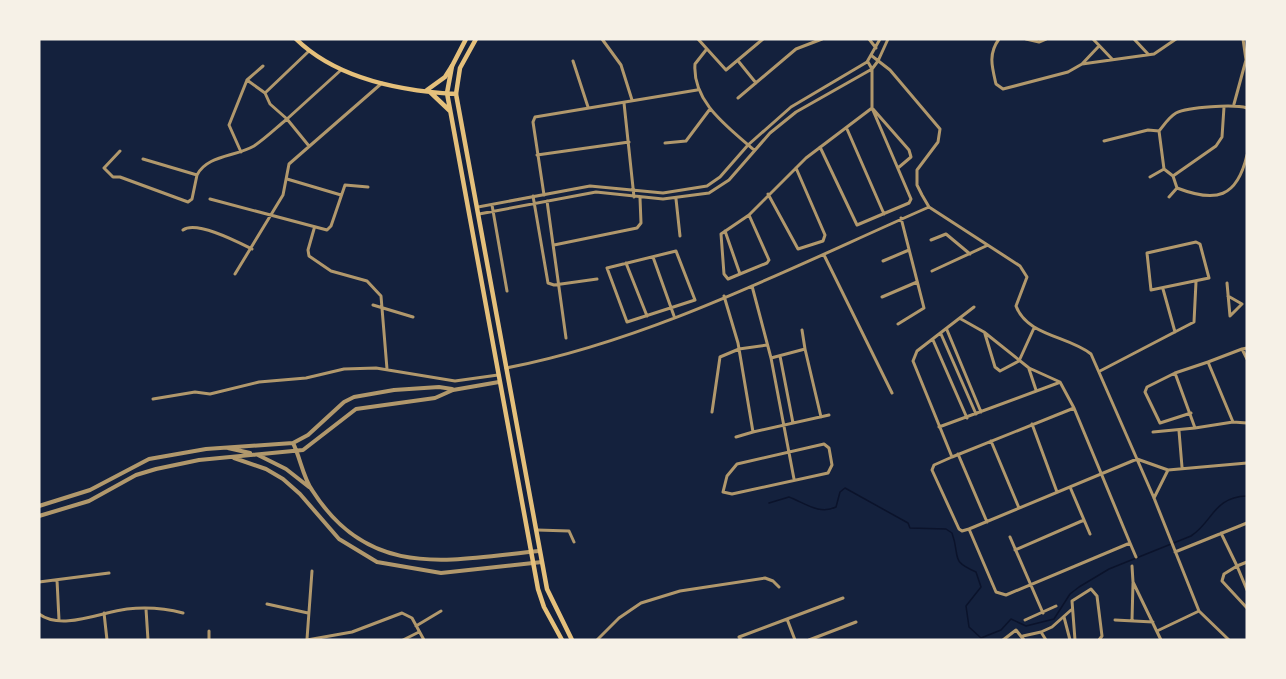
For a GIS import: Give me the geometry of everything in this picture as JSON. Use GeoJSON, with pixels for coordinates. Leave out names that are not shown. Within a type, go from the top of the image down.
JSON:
{"type":"FeatureCollection","features":[{"type":"Feature","properties":{"kind":"main road"},"geometry":{"type":"LineString","coordinates":[[296,39],[309,51],[341,70],[383,82],[456,94]]}},
{"type":"Feature","properties":{"kind":"main road"},"geometry":{"type":"LineString","coordinates":[[427,90],[445,76],[466,39]]}},
{"type":"Feature","properties":{"kind":"main road"},"geometry":{"type":"LineString","coordinates":[[476,39],[460,68],[456,94],[539,551],[549,596],[572,640]]}},
{"type":"Feature","properties":{"kind":"main road"},"geometry":{"type":"LineString","coordinates":[[452,66],[447,93],[533,564],[541,599],[562,640]]}},
{"type":"Feature","properties":{"kind":"main road"},"geometry":{"type":"LineString","coordinates":[[427,90],[450,111]]}},
{"type":"Feature","properties":{"kind":"street"},"geometry":{"type":"LineString","coordinates":[[602,39],[621,65],[632,100]]}},
{"type":"Feature","properties":{"kind":"street"},"geometry":{"type":"LineString","coordinates":[[698,39],[725,70],[739,62],[763,39]]}},
{"type":"Feature","properties":{"kind":"street"},"geometry":{"type":"LineString","coordinates":[[738,98],[796,49],[822,39]]}},
{"type":"Feature","properties":{"kind":"street"},"geometry":{"type":"LineString","coordinates":[[869,39],[876,48]]}},
{"type":"Feature","properties":{"kind":"street"},"geometry":{"type":"LineString","coordinates":[[478,207],[596,185],[639,192],[673,192],[707,186],[726,172],[748,145],[791,107],[867,62],[880,39]]}},
{"type":"Feature","properties":{"kind":"street"},"geometry":{"type":"LineString","coordinates":[[479,214],[596,192],[640,198],[676,199],[709,194],[729,180],[754,150],[796,112],[872,69],[888,39]]}},
{"type":"Feature","properties":{"kind":"street"},"geometry":{"type":"LineString","coordinates":[[999,39],[992,49],[991,61],[996,84],[1000,88],[1008,89],[1053,77],[1082,64],[1160,52],[1176,39]]}},
{"type":"Feature","properties":{"kind":"street"},"geometry":{"type":"LineString","coordinates":[[1026,39],[1039,42],[1046,39]]}},
{"type":"Feature","properties":{"kind":"street"},"geometry":{"type":"LineString","coordinates":[[1093,39],[1112,59]]}},
{"type":"Feature","properties":{"kind":"street"},"geometry":{"type":"LineString","coordinates":[[1134,39],[1148,54]]}},
{"type":"Feature","properties":{"kind":"street"},"geometry":{"type":"LineString","coordinates":[[1234,104],[1246,60],[1243,39]]}},
{"type":"Feature","properties":{"kind":"street"},"geometry":{"type":"LineString","coordinates":[[1082,64],[1099,46]]}},
{"type":"Feature","properties":{"kind":"street"},"geometry":{"type":"LineString","coordinates":[[706,50],[695,64],[697,90],[710,109],[754,150]]}},
{"type":"Feature","properties":{"kind":"street"},"geometry":{"type":"LineString","coordinates":[[265,93],[309,51]]}},
{"type":"Feature","properties":{"kind":"street"},"geometry":{"type":"LineString","coordinates":[[872,56],[890,70],[940,129],[938,142],[918,170],[917,185],[929,207],[1020,266],[1026,281],[1016,306],[1020,315],[1034,328],[1080,346],[1091,354],[1154,498],[1199,611],[1229,640]]}},
{"type":"Feature","properties":{"kind":"street"},"geometry":{"type":"LineString","coordinates":[[573,61],[588,107]]}},
{"type":"Feature","properties":{"kind":"street"},"geometry":{"type":"LineString","coordinates":[[739,62],[756,83]]}},
{"type":"Feature","properties":{"kind":"street"},"geometry":{"type":"LineString","coordinates":[[820,147],[857,224],[911,201],[872,108],[872,69],[867,62]]}},
{"type":"Feature","properties":{"kind":"street"},"geometry":{"type":"LineString","coordinates":[[241,152],[229,125],[247,80],[263,66]]}},
{"type":"Feature","properties":{"kind":"street"},"geometry":{"type":"LineString","coordinates":[[120,151],[104,168],[113,177],[127,179],[188,202],[192,199],[197,175],[209,161],[241,152],[255,145],[341,70]]}},
{"type":"Feature","properties":{"kind":"street"},"geometry":{"type":"LineString","coordinates":[[247,80],[265,93],[270,104],[287,119],[309,146]]}},
{"type":"Feature","properties":{"kind":"street"},"geometry":{"type":"LineString","coordinates":[[236,274],[285,189],[289,164],[383,82]]}},
{"type":"Feature","properties":{"kind":"street"},"geometry":{"type":"LineString","coordinates":[[542,201],[533,122],[536,117],[697,90]]}},
{"type":"Feature","properties":{"kind":"street"},"geometry":{"type":"LineString","coordinates":[[624,102],[634,197]]}},
{"type":"Feature","properties":{"kind":"street"},"geometry":{"type":"LineString","coordinates":[[1177,188],[1173,176],[1164,169],[1159,131],[1170,117],[1179,112],[1234,104],[1247,108]]}},
{"type":"Feature","properties":{"kind":"street"},"geometry":{"type":"LineString","coordinates":[[1173,176],[1216,146],[1222,137],[1224,107]]}},
{"type":"Feature","properties":{"kind":"street"},"geometry":{"type":"LineString","coordinates":[[749,215],[769,260],[767,263],[728,279],[724,274],[720,240],[725,231],[749,215],[768,194],[820,147],[847,129],[872,108]]}},
{"type":"Feature","properties":{"kind":"street"},"geometry":{"type":"LineString","coordinates":[[872,108],[909,150],[911,157],[898,168]]}},
{"type":"Feature","properties":{"kind":"street"},"geometry":{"type":"LineString","coordinates":[[665,143],[686,141],[710,109]]}},
{"type":"Feature","properties":{"kind":"street"},"geometry":{"type":"LineString","coordinates":[[847,129],[884,214]]}},
{"type":"Feature","properties":{"kind":"street"},"geometry":{"type":"LineString","coordinates":[[1104,141],[1148,130],[1159,131]]}},
{"type":"Feature","properties":{"kind":"street"},"geometry":{"type":"LineString","coordinates":[[537,155],[629,142]]}},
{"type":"Feature","properties":{"kind":"street"},"geometry":{"type":"LineString","coordinates":[[1177,188],[1203,196],[1220,194],[1237,184],[1246,165],[1247,155]]}},
{"type":"Feature","properties":{"kind":"street"},"geometry":{"type":"LineString","coordinates":[[143,159],[197,175]]}},
{"type":"Feature","properties":{"kind":"street"},"geometry":{"type":"LineString","coordinates":[[768,194],[798,249],[822,243],[825,235],[796,168]]}},
{"type":"Feature","properties":{"kind":"street"},"geometry":{"type":"LineString","coordinates":[[1150,177],[1164,169]]}},
{"type":"Feature","properties":{"kind":"street"},"geometry":{"type":"LineString","coordinates":[[287,179],[341,195]]}},
{"type":"Feature","properties":{"kind":"street"},"geometry":{"type":"LineString","coordinates":[[210,199],[314,228],[329,229],[347,184],[368,187]]}},
{"type":"Feature","properties":{"kind":"street"},"geometry":{"type":"LineString","coordinates":[[707,186],[709,194]]}},
{"type":"Feature","properties":{"kind":"street"},"geometry":{"type":"LineString","coordinates":[[1169,197],[1177,188]]}},
{"type":"Feature","properties":{"kind":"street"},"geometry":{"type":"LineString","coordinates":[[554,245],[637,228],[641,223],[639,192]]}},
{"type":"Feature","properties":{"kind":"street"},"geometry":{"type":"LineString","coordinates":[[553,194],[554,200]]}},
{"type":"Feature","properties":{"kind":"street"},"geometry":{"type":"LineString","coordinates":[[533,196],[547,280],[551,285],[560,285],[597,279]]}},
{"type":"Feature","properties":{"kind":"street"},"geometry":{"type":"LineString","coordinates":[[676,199],[680,237]]}},
{"type":"Feature","properties":{"kind":"street"},"geometry":{"type":"LineString","coordinates":[[547,201],[566,338]]}},
{"type":"Feature","properties":{"kind":"street"},"geometry":{"type":"LineString","coordinates":[[492,205],[507,291]]}},
{"type":"Feature","properties":{"kind":"street"},"geometry":{"type":"LineString","coordinates":[[505,369],[599,344],[674,316],[752,286],[929,207]]}},
{"type":"Feature","properties":{"kind":"street"},"geometry":{"type":"LineString","coordinates":[[898,324],[924,309],[901,218]]}},
{"type":"Feature","properties":{"kind":"street"},"geometry":{"type":"LineString","coordinates":[[183,230],[192,226],[220,234],[252,249]]}},
{"type":"Feature","properties":{"kind":"street"},"geometry":{"type":"LineString","coordinates":[[314,228],[308,250],[309,256],[331,271],[368,281],[381,296],[387,369]]}},
{"type":"Feature","properties":{"kind":"street"},"geometry":{"type":"LineString","coordinates":[[725,231],[740,274]]}},
{"type":"Feature","properties":{"kind":"street"},"geometry":{"type":"LineString","coordinates":[[931,240],[946,234],[970,254]]}},
{"type":"Feature","properties":{"kind":"street"},"geometry":{"type":"LineString","coordinates":[[1199,243],[1209,278],[1196,282],[1163,289],[1150,289],[1146,256],[1152,250],[1199,243]]}},
{"type":"Feature","properties":{"kind":"street"},"geometry":{"type":"LineString","coordinates":[[932,271],[987,246]]}},
{"type":"Feature","properties":{"kind":"street"},"geometry":{"type":"LineString","coordinates":[[883,261],[909,250]]}},
{"type":"Feature","properties":{"kind":"street"},"geometry":{"type":"LineString","coordinates":[[676,251],[695,300],[627,322],[607,268],[626,263],[676,251]]}},
{"type":"Feature","properties":{"kind":"street"},"geometry":{"type":"LineString","coordinates":[[823,255],[892,393]]}},
{"type":"Feature","properties":{"kind":"street"},"geometry":{"type":"LineString","coordinates":[[653,257],[674,316]]}},
{"type":"Feature","properties":{"kind":"street"},"geometry":{"type":"LineString","coordinates":[[626,263],[647,316]]}},
{"type":"Feature","properties":{"kind":"street"},"geometry":{"type":"LineString","coordinates":[[882,297],[917,282]]}},
{"type":"Feature","properties":{"kind":"street"},"geometry":{"type":"LineString","coordinates":[[1100,371],[1195,320],[1196,282]]}},
{"type":"Feature","properties":{"kind":"street"},"geometry":{"type":"LineString","coordinates":[[1227,283],[1230,316],[1242,304]]}},
{"type":"Feature","properties":{"kind":"street"},"geometry":{"type":"LineString","coordinates":[[752,286],[771,358],[794,479]]}},
{"type":"Feature","properties":{"kind":"street"},"geometry":{"type":"LineString","coordinates":[[1163,289],[1175,332]]}},
{"type":"Feature","properties":{"kind":"street"},"geometry":{"type":"LineString","coordinates":[[724,296],[739,349],[753,432]]}},
{"type":"Feature","properties":{"kind":"street"},"geometry":{"type":"LineString","coordinates":[[1228,296],[1247,306]]}},
{"type":"Feature","properties":{"kind":"street"},"geometry":{"type":"LineString","coordinates":[[373,305],[413,317]]}},
{"type":"Feature","properties":{"kind":"street"},"geometry":{"type":"LineString","coordinates":[[952,457],[913,361],[917,351],[942,334],[974,307]]}},
{"type":"Feature","properties":{"kind":"street"},"geometry":{"type":"LineString","coordinates":[[961,319],[984,332],[1029,368],[1060,382],[1074,408],[1136,557]]}},
{"type":"Feature","properties":{"kind":"street"},"geometry":{"type":"LineString","coordinates":[[984,332],[997,370],[1019,361],[1034,328]]}},
{"type":"Feature","properties":{"kind":"street"},"geometry":{"type":"LineString","coordinates":[[802,330],[821,417]]}},
{"type":"Feature","properties":{"kind":"street"},"geometry":{"type":"LineString","coordinates":[[947,330],[981,412]]}},
{"type":"Feature","properties":{"kind":"street"},"geometry":{"type":"LineString","coordinates":[[942,334],[976,414]]}},
{"type":"Feature","properties":{"kind":"street"},"geometry":{"type":"LineString","coordinates":[[933,340],[967,418]]}},
{"type":"Feature","properties":{"kind":"street"},"geometry":{"type":"LineString","coordinates":[[712,412],[718,360],[724,354],[739,349],[767,345]]}},
{"type":"Feature","properties":{"kind":"street"},"geometry":{"type":"LineString","coordinates":[[1164,431],[1146,389],[1175,373],[1245,348],[1247,359]]}},
{"type":"Feature","properties":{"kind":"street"},"geometry":{"type":"LineString","coordinates":[[771,358],[805,349]]}},
{"type":"Feature","properties":{"kind":"street"},"geometry":{"type":"LineString","coordinates":[[780,356],[793,423]]}},
{"type":"Feature","properties":{"kind":"street"},"geometry":{"type":"LineString","coordinates":[[1208,362],[1233,422]]}},
{"type":"Feature","properties":{"kind":"street"},"geometry":{"type":"LineString","coordinates":[[1029,368],[1036,390]]}},
{"type":"Feature","properties":{"kind":"street"},"geometry":{"type":"LineString","coordinates":[[153,399],[195,392],[210,394],[259,382],[306,378],[344,369],[387,369],[455,381],[498,379]]}},
{"type":"Feature","properties":{"kind":"street"},"geometry":{"type":"LineString","coordinates":[[1175,373],[1195,428]]}},
{"type":"Feature","properties":{"kind":"street"},"geometry":{"type":"LineString","coordinates":[[39,516],[89,501],[136,475],[156,469],[255,454],[297,452],[318,441],[350,411],[362,407],[435,398],[453,390],[498,379]]}},
{"type":"Feature","properties":{"kind":"street"},"geometry":{"type":"LineString","coordinates":[[939,428],[1060,382]]}},
{"type":"Feature","properties":{"kind":"street"},"geometry":{"type":"LineString","coordinates":[[39,506],[90,490],[149,459],[225,447],[293,442],[308,435],[344,402],[362,395],[439,387],[453,390]]}},
{"type":"Feature","properties":{"kind":"street"},"geometry":{"type":"LineString","coordinates":[[344,402],[350,411]]}},
{"type":"Feature","properties":{"kind":"street"},"geometry":{"type":"LineString","coordinates":[[1074,408],[934,465],[932,470],[959,529],[962,531],[987,522],[1137,459],[1167,470],[1247,463]]}},
{"type":"Feature","properties":{"kind":"street"},"geometry":{"type":"LineString","coordinates":[[1160,423],[1191,413]]}},
{"type":"Feature","properties":{"kind":"street"},"geometry":{"type":"LineString","coordinates":[[736,437],[830,416]]}},
{"type":"Feature","properties":{"kind":"street"},"geometry":{"type":"LineString","coordinates":[[1153,432],[1179,431],[1233,422],[1247,423]]}},
{"type":"Feature","properties":{"kind":"street"},"geometry":{"type":"LineString","coordinates":[[1032,424],[1058,492]]}},
{"type":"Feature","properties":{"kind":"street"},"geometry":{"type":"LineString","coordinates":[[1179,431],[1182,467]]}},
{"type":"Feature","properties":{"kind":"street"},"geometry":{"type":"LineString","coordinates":[[991,441],[1019,508]]}},
{"type":"Feature","properties":{"kind":"street"},"geometry":{"type":"LineString","coordinates":[[293,442],[310,488]]}},
{"type":"Feature","properties":{"kind":"street"},"geometry":{"type":"LineString","coordinates":[[824,444],[830,448],[832,468],[828,472],[725,494],[723,489],[729,472],[737,464],[788,453],[824,444]]}},
{"type":"Feature","properties":{"kind":"street"},"geometry":{"type":"LineString","coordinates":[[225,447],[255,454],[288,471],[310,488],[339,525],[368,546],[398,557],[450,561],[539,551]]}},
{"type":"Feature","properties":{"kind":"street"},"geometry":{"type":"LineString","coordinates":[[958,454],[987,522]]}},
{"type":"Feature","properties":{"kind":"street"},"geometry":{"type":"LineString","coordinates":[[231,457],[266,469],[283,479],[300,494],[339,539],[366,557],[401,568],[452,572],[542,562]]}},
{"type":"Feature","properties":{"kind":"street"},"geometry":{"type":"LineString","coordinates":[[1154,498],[1167,470]]}},
{"type":"Feature","properties":{"kind":"street"},"geometry":{"type":"LineString","coordinates":[[283,479],[288,471]]}},
{"type":"Feature","properties":{"kind":"street"},"geometry":{"type":"LineString","coordinates":[[1070,486],[1090,534]]}},
{"type":"Feature","properties":{"kind":"street"},"geometry":{"type":"LineString","coordinates":[[1015,550],[1084,520]]}},
{"type":"Feature","properties":{"kind":"street"},"geometry":{"type":"LineString","coordinates":[[1174,550],[1247,523]]}},
{"type":"Feature","properties":{"kind":"street"},"geometry":{"type":"LineString","coordinates":[[969,529],[996,592],[1006,595],[1130,543]]}},
{"type":"Feature","properties":{"kind":"street"},"geometry":{"type":"LineString","coordinates":[[535,530],[569,531],[574,542]]}},
{"type":"Feature","properties":{"kind":"street"},"geometry":{"type":"LineString","coordinates":[[1221,533],[1247,590]]}},
{"type":"Feature","properties":{"kind":"street"},"geometry":{"type":"LineString","coordinates":[[1010,537],[1043,613]]}},
{"type":"Feature","properties":{"kind":"street"},"geometry":{"type":"LineString","coordinates":[[501,556],[503,566]]}},
{"type":"Feature","properties":{"kind":"street"},"geometry":{"type":"LineString","coordinates":[[450,561],[452,572]]}},
{"type":"Feature","properties":{"kind":"street"},"geometry":{"type":"LineString","coordinates":[[1247,562],[1237,566],[1222,578],[1247,608]]}},
{"type":"Feature","properties":{"kind":"street"},"geometry":{"type":"LineString","coordinates":[[1132,566],[1132,620]]}},
{"type":"Feature","properties":{"kind":"street"},"geometry":{"type":"LineString","coordinates":[[312,571],[307,640],[352,632],[402,613],[409,615],[424,640]]}},
{"type":"Feature","properties":{"kind":"street"},"geometry":{"type":"LineString","coordinates":[[39,582],[110,573]]}},
{"type":"Feature","properties":{"kind":"street"},"geometry":{"type":"LineString","coordinates":[[597,640],[634,607],[657,597],[765,578],[773,580],[778,587]]}},
{"type":"Feature","properties":{"kind":"street"},"geometry":{"type":"LineString","coordinates":[[57,580],[59,620]]}},
{"type":"Feature","properties":{"kind":"street"},"geometry":{"type":"LineString","coordinates":[[1133,582],[1161,640]]}},
{"type":"Feature","properties":{"kind":"street"},"geometry":{"type":"LineString","coordinates":[[1075,640],[1071,610],[1075,597],[1086,590],[1095,590],[1102,636],[1099,640]]}},
{"type":"Feature","properties":{"kind":"street"},"geometry":{"type":"LineString","coordinates":[[741,640],[740,637],[843,598]]}},
{"type":"Feature","properties":{"kind":"street"},"geometry":{"type":"LineString","coordinates":[[267,604],[308,613]]}},
{"type":"Feature","properties":{"kind":"street"},"geometry":{"type":"LineString","coordinates":[[1025,620],[1056,606]]}},
{"type":"Feature","properties":{"kind":"street"},"geometry":{"type":"LineString","coordinates":[[39,614],[48,619],[59,620],[163,608],[183,613]]}},
{"type":"Feature","properties":{"kind":"street"},"geometry":{"type":"LineString","coordinates":[[146,609],[148,640]]}},
{"type":"Feature","properties":{"kind":"street"},"geometry":{"type":"LineString","coordinates":[[1003,640],[1016,630],[1023,638],[1041,632],[1071,610]]}},
{"type":"Feature","properties":{"kind":"street"},"geometry":{"type":"LineString","coordinates":[[416,626],[441,611]]}},
{"type":"Feature","properties":{"kind":"street"},"geometry":{"type":"LineString","coordinates":[[1157,631],[1199,611]]}},
{"type":"Feature","properties":{"kind":"street"},"geometry":{"type":"LineString","coordinates":[[104,613],[107,640]]}},
{"type":"Feature","properties":{"kind":"street"},"geometry":{"type":"LineString","coordinates":[[1064,617],[1070,640]]}},
{"type":"Feature","properties":{"kind":"street"},"geometry":{"type":"LineString","coordinates":[[787,620],[795,640]]}},
{"type":"Feature","properties":{"kind":"street"},"geometry":{"type":"LineString","coordinates":[[1115,620],[1153,622]]}},
{"type":"Feature","properties":{"kind":"street"},"geometry":{"type":"LineString","coordinates":[[809,640],[855,622]]}},
{"type":"Feature","properties":{"kind":"street"},"geometry":{"type":"LineString","coordinates":[[208,640],[209,631]]}},
{"type":"Feature","properties":{"kind":"street"},"geometry":{"type":"LineString","coordinates":[[404,640],[419,632]]}},
{"type":"Feature","properties":{"kind":"street"},"geometry":{"type":"LineString","coordinates":[[1041,632],[1046,640]]}},
{"type":"Feature","properties":{"kind":"waterway"},"geometry":{"type":"LineString","coordinates":[[769,503],[789,497],[818,509],[830,509],[836,507],[840,492],[845,488],[908,523],[910,528],[946,529],[952,533],[959,561],[976,572],[981,587],[966,606],[969,627],[981,638],[1001,630],[1011,619],[1026,626],[1054,619],[1070,594],[1079,587],[1109,569],[1191,536],[1220,505],[1236,497],[1247,496]]}}]}
